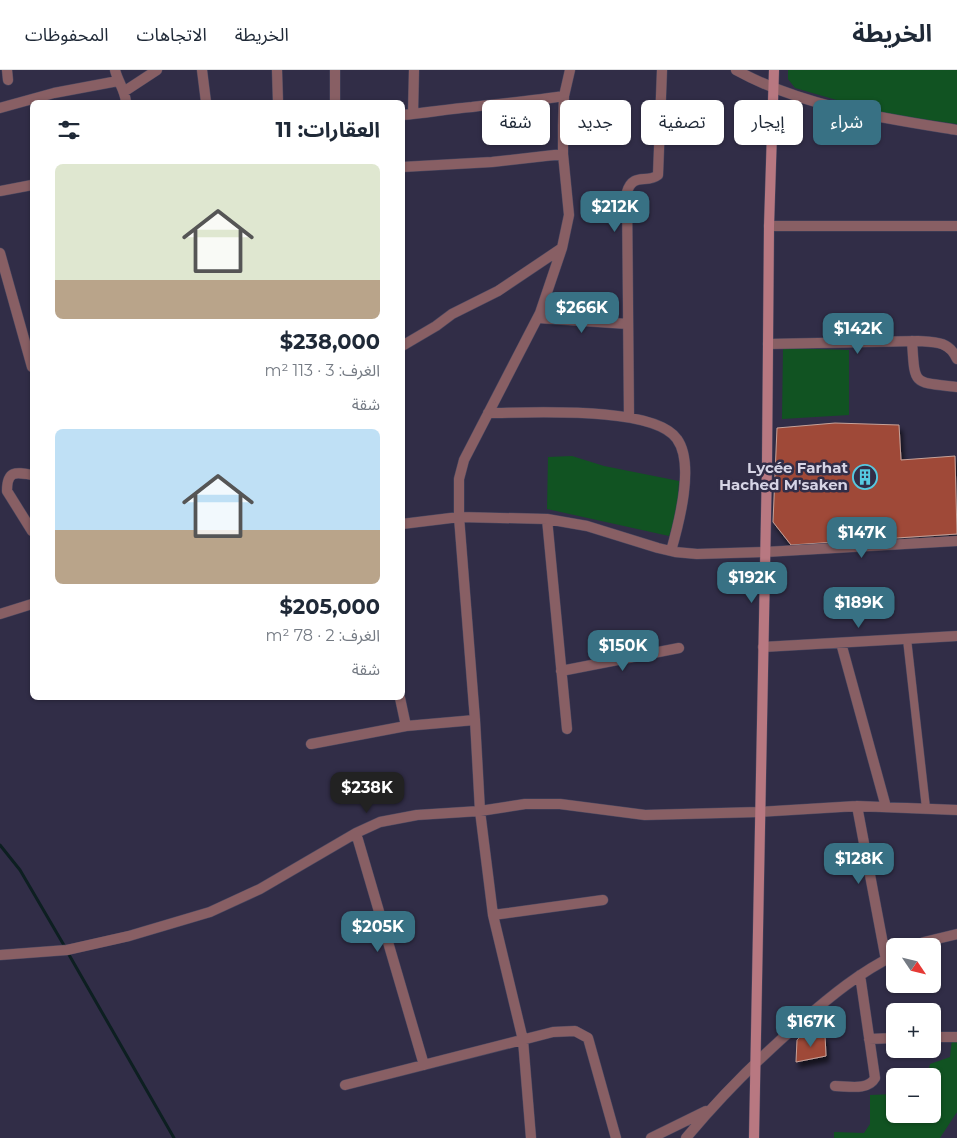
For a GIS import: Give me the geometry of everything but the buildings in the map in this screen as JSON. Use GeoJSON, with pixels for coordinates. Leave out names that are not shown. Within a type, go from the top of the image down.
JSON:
{"type":"FeatureCollection","features":[{"type":"Feature","properties":{"kind":"main road"},"geometry":{"type":"LineString","coordinates":[[754,1138],[769,226],[774,70]]}},
{"type":"Feature","properties":{"kind":"street"},"geometry":{"type":"LineString","coordinates":[[115,70],[118,81],[125,91],[126,100]]}},
{"type":"Feature","properties":{"kind":"street"},"geometry":{"type":"LineString","coordinates":[[125,91],[156,70]]}},
{"type":"Feature","properties":{"kind":"street"},"geometry":{"type":"LineString","coordinates":[[202,70],[206,100]]}},
{"type":"Feature","properties":{"kind":"street"},"geometry":{"type":"LineString","coordinates":[[277,70],[278,100]]}},
{"type":"Feature","properties":{"kind":"street"},"geometry":{"type":"LineString","coordinates":[[335,70],[335,100]]}},
{"type":"Feature","properties":{"kind":"street"},"geometry":{"type":"LineString","coordinates":[[414,70],[408,114],[535,101],[564,96]]}},
{"type":"Feature","properties":{"kind":"street"},"geometry":{"type":"LineString","coordinates":[[531,1138],[523,1040],[493,915],[480,811],[459,517],[459,479],[461,467],[538,318],[562,248],[569,215],[563,154],[564,96],[570,70]]}},
{"type":"Feature","properties":{"kind":"street"},"geometry":{"type":"LineString","coordinates":[[629,417],[627,192],[628,186],[634,180],[654,178],[658,175],[662,70]]}},
{"type":"Feature","properties":{"kind":"street"},"geometry":{"type":"LineString","coordinates":[[736,70],[773,89],[869,116],[957,130]]}},
{"type":"Feature","properties":{"kind":"street"},"geometry":{"type":"LineString","coordinates":[[0,108],[54,93],[118,81]]}},
{"type":"Feature","properties":{"kind":"street"},"geometry":{"type":"LineString","coordinates":[[405,167],[492,162],[563,154]]}},
{"type":"Feature","properties":{"kind":"street"},"geometry":{"type":"LineString","coordinates":[[0,191],[30,185]]}},
{"type":"Feature","properties":{"kind":"street"},"geometry":{"type":"LineString","coordinates":[[769,226],[957,226]]}},
{"type":"Feature","properties":{"kind":"street"},"geometry":{"type":"LineString","coordinates":[[405,344],[452,314],[498,291],[562,248]]}},
{"type":"Feature","properties":{"kind":"street"},"geometry":{"type":"LineString","coordinates":[[0,252],[4,287],[30,361]]}},
{"type":"Feature","properties":{"kind":"street"},"geometry":{"type":"LineString","coordinates":[[538,318],[628,324]]}},
{"type":"Feature","properties":{"kind":"street"},"geometry":{"type":"LineString","coordinates":[[768,344],[912,341],[945,344],[953,351],[957,359]]}},
{"type":"Feature","properties":{"kind":"street"},"geometry":{"type":"LineString","coordinates":[[912,341],[914,372],[918,379],[922,383],[957,387]]}},
{"type":"Feature","properties":{"kind":"street"},"geometry":{"type":"LineString","coordinates":[[488,413],[585,412],[629,417],[662,427],[670,432],[677,439],[682,449],[684,464],[684,498],[671,551]]}},
{"type":"Feature","properties":{"kind":"street"},"geometry":{"type":"LineString","coordinates":[[30,475],[12,474],[7,484],[7,491],[30,528]]}},
{"type":"Feature","properties":{"kind":"street"},"geometry":{"type":"LineString","coordinates":[[405,524],[459,517],[547,519],[587,526],[671,551],[720,554],[957,541],[957,545]]}},
{"type":"Feature","properties":{"kind":"street"},"geometry":{"type":"LineString","coordinates":[[547,519],[567,729]]}},
{"type":"Feature","properties":{"kind":"street"},"geometry":{"type":"LineString","coordinates":[[0,614],[30,605]]}},
{"type":"Feature","properties":{"kind":"street"},"geometry":{"type":"LineString","coordinates":[[763,647],[957,636]]}},
{"type":"Feature","properties":{"kind":"street"},"geometry":{"type":"LineString","coordinates":[[907,639],[926,808]]}},
{"type":"Feature","properties":{"kind":"street"},"geometry":{"type":"LineString","coordinates":[[841,643],[886,807]]}},
{"type":"Feature","properties":{"kind":"street"},"geometry":{"type":"LineString","coordinates":[[561,671],[679,648]]}},
{"type":"Feature","properties":{"kind":"street"},"geometry":{"type":"LineString","coordinates":[[400,700],[406,726]]}},
{"type":"Feature","properties":{"kind":"street"},"geometry":{"type":"LineString","coordinates":[[311,744],[406,726],[475,720]]}},
{"type":"Feature","properties":{"kind":"street"},"geometry":{"type":"LineString","coordinates":[[0,955],[67,950],[129,936],[210,912],[260,889],[380,822],[417,815],[480,811],[525,804],[560,804],[645,815],[759,812],[857,806],[957,810]]}},
{"type":"Feature","properties":{"kind":"street"},"geometry":{"type":"LineString","coordinates":[[857,806],[887,938]]}},
{"type":"Feature","properties":{"kind":"street"},"geometry":{"type":"LineString","coordinates":[[356,834],[424,1065]]}},
{"type":"Feature","properties":{"kind":"street"},"geometry":{"type":"LineString","coordinates":[[493,915],[603,900]]}},
{"type":"Feature","properties":{"kind":"street"},"geometry":{"type":"LineString","coordinates":[[940,938],[957,934]]}},
{"type":"Feature","properties":{"kind":"street"},"geometry":{"type":"LineString","coordinates":[[686,1138],[711,1108],[775,1044],[838,990],[886,961]]}},
{"type":"Feature","properties":{"kind":"street"},"geometry":{"type":"LineString","coordinates":[[835,1086],[863,1087],[869,1085],[874,1080],[875,1072],[860,975]]}},
{"type":"Feature","properties":{"kind":"street"},"geometry":{"type":"LineString","coordinates":[[345,1085],[553,1032],[575,1031],[588,1038],[616,1138]]}},
{"type":"Feature","properties":{"kind":"street"},"geometry":{"type":"LineString","coordinates":[[941,1037],[957,1037]]}},
{"type":"Feature","properties":{"kind":"street"},"geometry":{"type":"LineString","coordinates":[[869,1039],[886,1038]]}},
{"type":"Feature","properties":{"kind":"street"},"geometry":{"type":"LineString","coordinates":[[651,1138],[711,1108]]}},
{"type":"Feature","properties":{"kind":"green space"},"geometry":{"type":"Polygon","coordinates":[[[788,70],[957,70],[957,124],[885,114],[881,113],[881,100],[837,100],[795,88],[788,79],[788,70]]]}},
{"type":"Feature","properties":{"kind":"green space"},"geometry":{"type":"Polygon","coordinates":[[[783,348],[849,350],[849,415],[782,419],[783,348]]]}},
{"type":"Feature","properties":{"kind":"green space"},"geometry":{"type":"Polygon","coordinates":[[[572,456],[604,466],[679,481],[677,513],[669,536],[547,509],[548,457],[572,456]]]}},
{"type":"Feature","properties":{"kind":"green space"},"geometry":{"type":"Polygon","coordinates":[[[952,1039],[957,1040],[957,1112],[940,1138],[834,1138],[834,1132],[864,1133],[870,1124],[870,1095],[886,1094],[886,1123],[941,1123],[941,1068],[929,1068],[930,1064],[950,1057],[952,1039]]]}},
{"type":"Feature","properties":{"kind":"waterway"},"geometry":{"type":"LineString","coordinates":[[0,845],[20,870],[65,947]]}},
{"type":"Feature","properties":{"kind":"waterway"},"geometry":{"type":"LineString","coordinates":[[68,953],[174,1138]]}},
{"type":"Feature","properties":{"kind":"place","name":"Lycée Farhat Hached M'saken"},"geometry":{"type":"Point","coordinates":[865,477]}}]}
